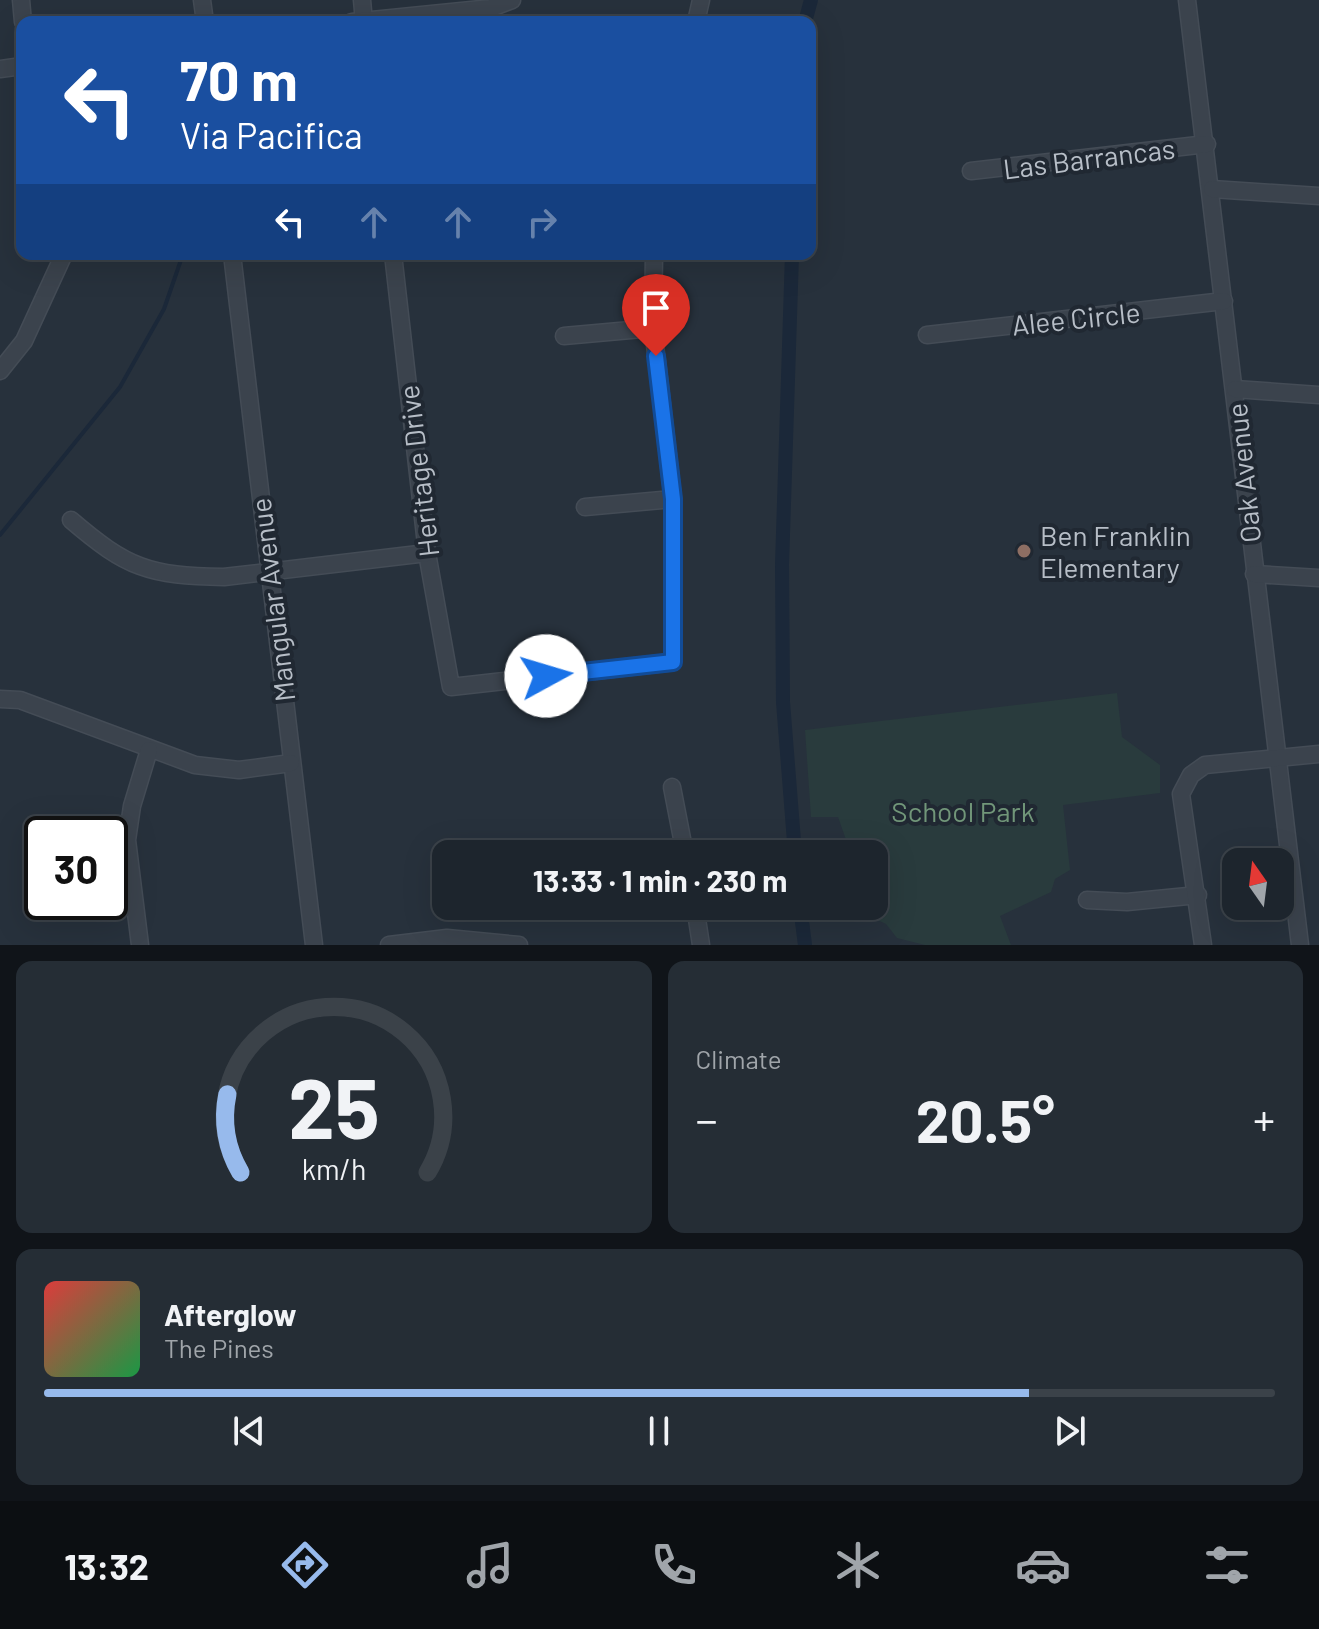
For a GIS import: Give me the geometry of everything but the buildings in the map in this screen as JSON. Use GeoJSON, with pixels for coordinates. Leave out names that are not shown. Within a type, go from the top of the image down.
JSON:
{"type":"FeatureCollection","features":[{"type":"Feature","properties":{"kind":"street"},"geometry":{"type":"LineString","coordinates":[[410,16],[491,8],[512,0]]}},
{"type":"Feature","properties":{"kind":"street","name":"Oak Avenue"},"geometry":{"type":"LineString","coordinates":[[1187,0],[1207,144],[1254,574],[1300,945]]}},
{"type":"Feature","properties":{"kind":"street","name":"Las Barrancas"},"geometry":{"type":"LineString","coordinates":[[971,171],[1207,144]]}},
{"type":"Feature","properties":{"kind":"street"},"geometry":{"type":"LineString","coordinates":[[1212,189],[1319,196]]}},
{"type":"Feature","properties":{"kind":"street"},"geometry":{"type":"LineString","coordinates":[[0,371],[24,341],[61,260]]}},
{"type":"Feature","properties":{"kind":"street","name":"Mangular Avenue"},"geometry":{"type":"LineString","coordinates":[[233,260],[314,945]]}},
{"type":"Feature","properties":{"kind":"street","name":"Heritage Drive"},"geometry":{"type":"LineString","coordinates":[[394,260],[427,553],[451,687],[673,662],[673,499]]}},
{"type":"Feature","properties":{"kind":"street"},"geometry":{"type":"LineString","coordinates":[[585,507],[673,499],[653,328],[654,260]]}},
{"type":"Feature","properties":{"kind":"street","name":"Alee Circle"},"geometry":{"type":"LineString","coordinates":[[927,335],[1224,301]]}},
{"type":"Feature","properties":{"kind":"street"},"geometry":{"type":"LineString","coordinates":[[564,336],[653,328]]}},
{"type":"Feature","properties":{"kind":"street"},"geometry":{"type":"LineString","coordinates":[[1235,389],[1319,395]]}},
{"type":"Feature","properties":{"kind":"street"},"geometry":{"type":"LineString","coordinates":[[71,520],[111,554],[135,566],[198,576],[268,572],[427,553]]}},
{"type":"Feature","properties":{"kind":"street"},"geometry":{"type":"LineString","coordinates":[[1254,574],[1319,578]]}},
{"type":"Feature","properties":{"kind":"street"},"geometry":{"type":"LineString","coordinates":[[0,699],[20,700],[195,765],[239,770],[291,763]]}},
{"type":"Feature","properties":{"kind":"street"},"geometry":{"type":"LineString","coordinates":[[140,945],[127,840],[132,806],[149,750]]}},
{"type":"Feature","properties":{"kind":"street"},"geometry":{"type":"LineString","coordinates":[[1203,945],[1181,794],[1191,775],[1205,765],[1319,754]]}},
{"type":"Feature","properties":{"kind":"street"},"geometry":{"type":"LineString","coordinates":[[672,787],[682,840]]}},
{"type":"Feature","properties":{"kind":"street"},"geometry":{"type":"LineString","coordinates":[[1087,900],[1127,902],[1198,895]]}},
{"type":"Feature","properties":{"kind":"street"},"geometry":{"type":"LineString","coordinates":[[697,920],[701,945]]}},
{"type":"Feature","properties":{"kind":"street"},"geometry":{"type":"LineString","coordinates":[[389,945],[447,938],[519,945]]}},
{"type":"Feature","properties":{"kind":"green space","name":"School Park"},"geometry":{"type":"Polygon","coordinates":[[[1117,693],[1122,737],[1160,765],[1160,793],[1063,805],[1070,870],[1055,879],[1051,892],[1000,916],[1011,945],[925,945],[897,938],[886,924],[878,920],[888,920],[888,840],[846,840],[838,817],[811,817],[805,730],[1117,693]]]}},
{"type":"Feature","properties":{"kind":"waterway"},"geometry":{"type":"LineString","coordinates":[[807,16],[811,0]]}},
{"type":"Feature","properties":{"kind":"waterway"},"geometry":{"type":"LineString","coordinates":[[0,535],[120,387],[164,309],[181,260]]}},
{"type":"Feature","properties":{"kind":"waterway"},"geometry":{"type":"LineString","coordinates":[[792,260],[782,565],[783,702],[794,840]]}},
{"type":"Feature","properties":{"kind":"waterway"},"geometry":{"type":"LineString","coordinates":[[802,920],[805,945]]}},
{"type":"Feature","properties":{"kind":"place","name":"Ben Franklin Elementary"},"geometry":{"type":"Point","coordinates":[1024,551]}},
{"type":"Feature","properties":{"kind":"route"},"geometry":{"type":"LineString","coordinates":[[546,676],[673,662],[673,499],[656,356]]}}]}
